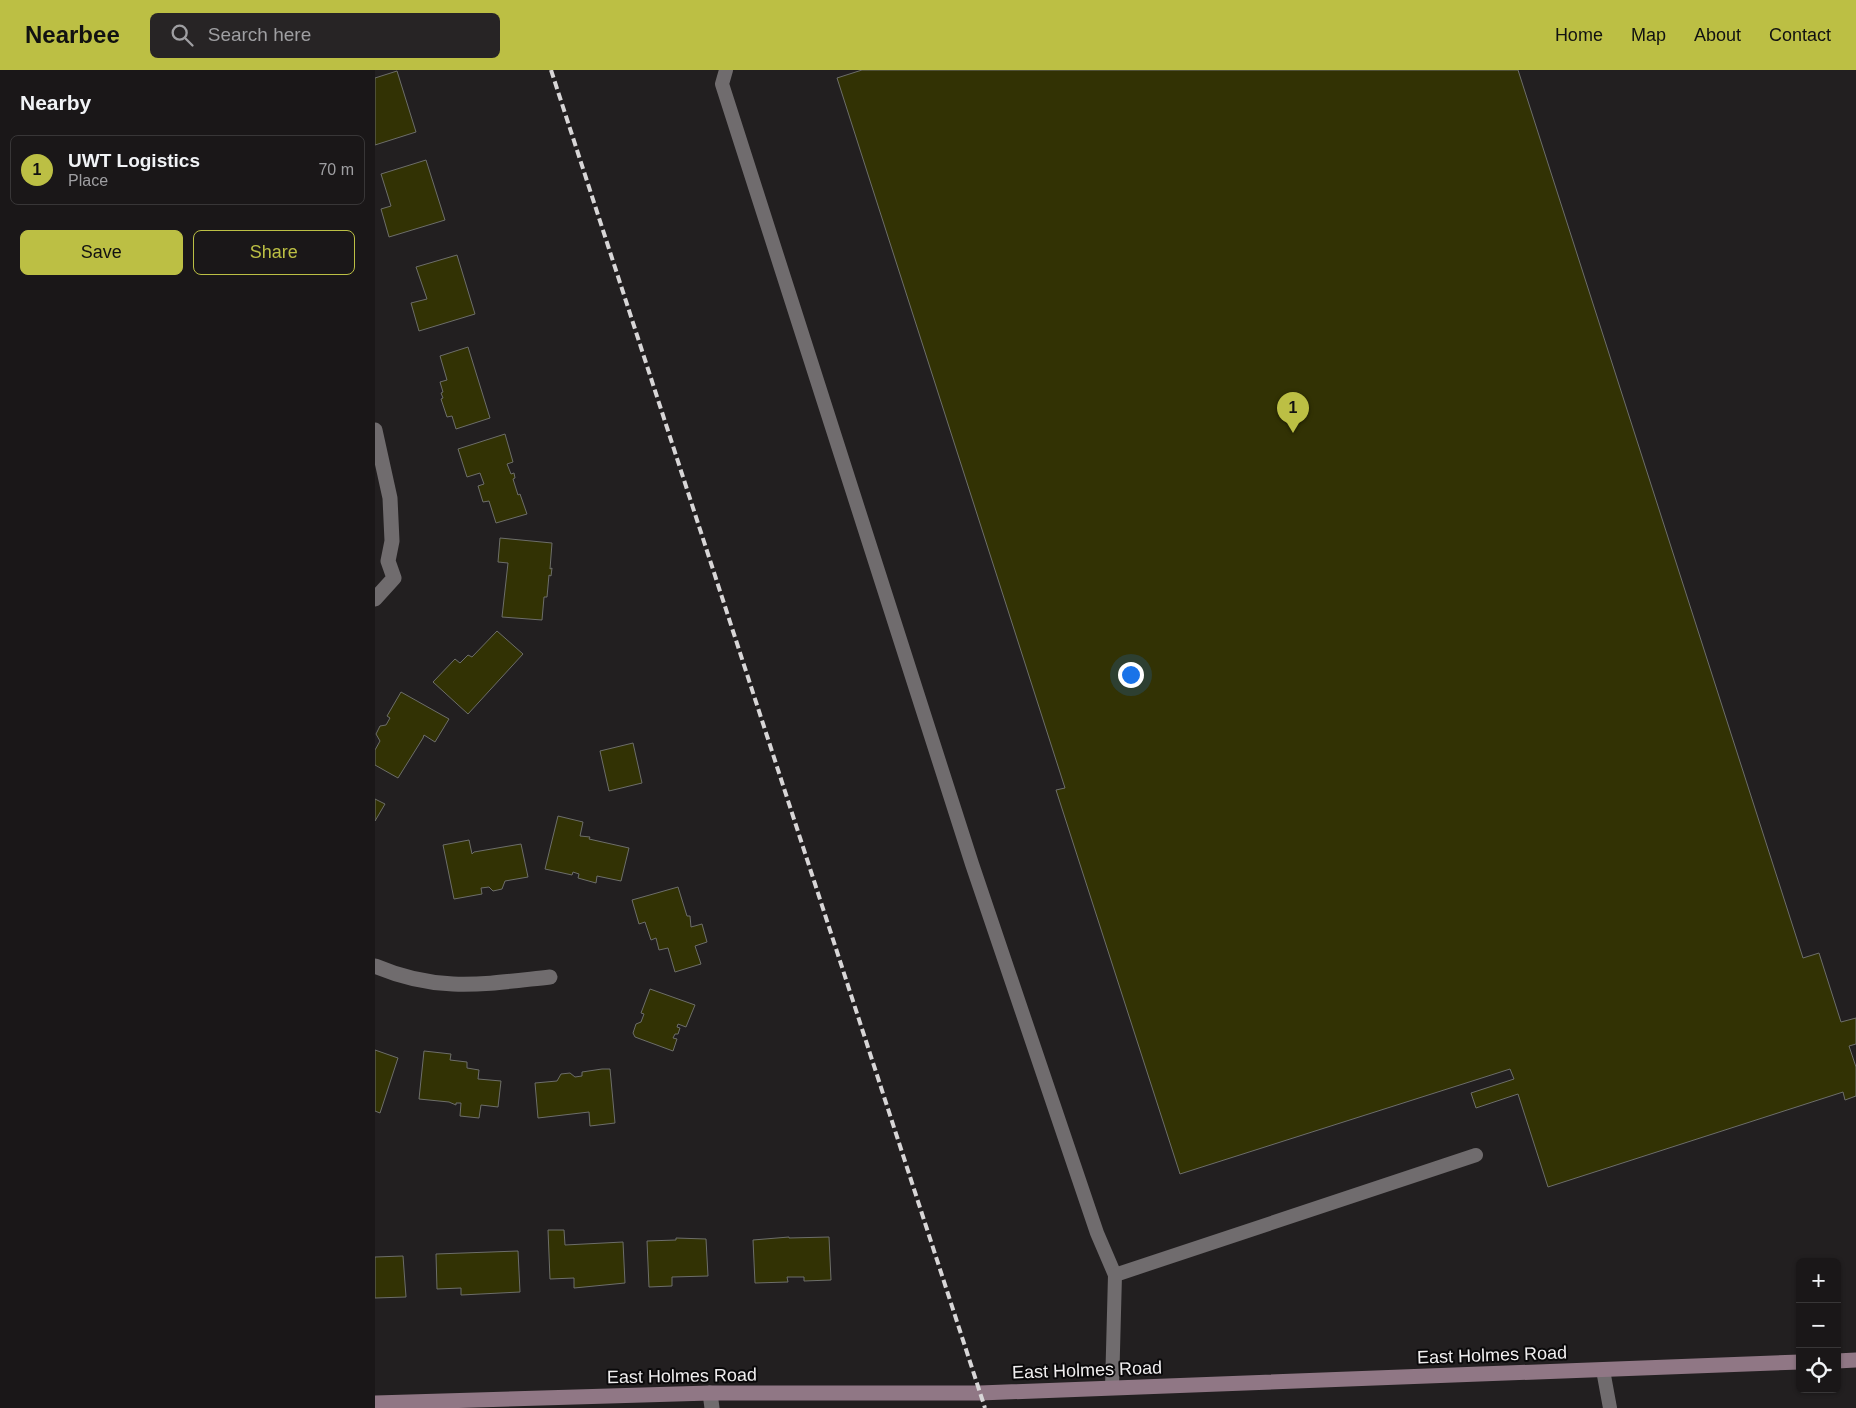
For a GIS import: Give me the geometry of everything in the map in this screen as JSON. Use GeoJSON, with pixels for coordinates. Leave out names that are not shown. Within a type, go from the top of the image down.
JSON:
{"type":"FeatureCollection","features":[{"type":"Feature","properties":{"kind":"main road"},"geometry":{"type":"LineString","coordinates":[[1841,1361],[1856,1360]]}},
{"type":"Feature","properties":{"kind":"main road","name":"East Holmes Road"},"geometry":{"type":"LineString","coordinates":[[375,1403],[709,1393],[980,1393],[1796,1362]]}},
{"type":"Feature","properties":{"kind":"street"},"geometry":{"type":"LineString","coordinates":[[375,430],[390,498],[392,542],[389,562],[394,578],[375,599]]}},
{"type":"Feature","properties":{"kind":"street"},"geometry":{"type":"LineString","coordinates":[[375,966],[391,973],[443,985],[466,986],[549,977]]}},
{"type":"Feature","properties":{"kind":"street"},"geometry":{"type":"LineString","coordinates":[[709,1393],[711,1408]]}},
{"type":"Feature","properties":{"kind":"lane"},"geometry":{"type":"LineString","coordinates":[[726,70],[722,84],[972,864],[1097,1233],[1115,1275],[1111,1388]]}},
{"type":"Feature","properties":{"kind":"lane"},"geometry":{"type":"LineString","coordinates":[[1115,1275],[1476,1155]]}},
{"type":"Feature","properties":{"kind":"lane"},"geometry":{"type":"LineString","coordinates":[[1603,1370],[1610,1408]]}},
{"type":"Feature","properties":{"kind":"building"},"geometry":{"type":"Polygon","coordinates":[[[862,70],[1518,70],[1803,958],[1819,953],[1841,1022],[1856,1018],[1856,1044],[1849,1046],[1856,1067],[1856,1096],[1845,1100],[1843,1092],[1548,1187],[1518,1094],[1476,1108],[1471,1093],[1514,1079],[1510,1069],[1180,1174],[1056,790],[1065,788],[837,78],[862,70]]]}},
{"type":"Feature","properties":{"kind":"building"},"geometry":{"type":"Polygon","coordinates":[[[397,71],[416,132],[375,145],[375,78],[397,71]]]}},
{"type":"Feature","properties":{"kind":"building"},"geometry":{"type":"Polygon","coordinates":[[[426,160],[445,220],[389,237],[381,209],[391,206],[381,174],[426,160]]]}},
{"type":"Feature","properties":{"kind":"building"},"geometry":{"type":"Polygon","coordinates":[[[457,255],[475,314],[419,331],[411,303],[427,299],[416,267],[457,255]]]}},
{"type":"Feature","properties":{"kind":"building"},"geometry":{"type":"Polygon","coordinates":[[[468,347],[490,418],[456,429],[452,416],[447,417],[441,399],[443,398],[441,393],[443,392],[440,382],[447,380],[440,356],[468,347]]]}},
{"type":"Feature","properties":{"kind":"building"},"geometry":{"type":"Polygon","coordinates":[[[505,434],[513,462],[507,464],[511,474],[514,473],[515,478],[513,479],[518,495],[520,494],[527,514],[496,523],[489,501],[483,502],[478,486],[484,484],[480,473],[467,477],[458,449],[505,434]]]}},
{"type":"Feature","properties":{"kind":"building"},"geometry":{"type":"Polygon","coordinates":[[[500,538],[552,543],[551,576],[549,575],[547,597],[544,597],[542,620],[502,617],[508,563],[498,562],[500,538]]]}},
{"type":"Feature","properties":{"kind":"building"},"geometry":{"type":"Polygon","coordinates":[[[497,631],[523,654],[468,714],[433,682],[455,659],[460,663],[468,655],[472,657],[497,631]]]}},
{"type":"Feature","properties":{"kind":"building"},"geometry":{"type":"Polygon","coordinates":[[[401,692],[449,719],[435,742],[424,735],[398,778],[375,765],[375,750],[380,741],[376,734],[380,726],[386,725],[390,718],[387,716],[401,692]]]}},
{"type":"Feature","properties":{"kind":"building"},"geometry":{"type":"Polygon","coordinates":[[[633,743],[642,783],[609,791],[600,751],[633,743]]]}},
{"type":"Feature","properties":{"kind":"building"},"geometry":{"type":"Polygon","coordinates":[[[375,799],[385,804],[375,821],[375,799]]]}},
{"type":"Feature","properties":{"kind":"building"},"geometry":{"type":"Polygon","coordinates":[[[558,816],[583,822],[580,836],[629,848],[621,881],[597,876],[596,883],[578,878],[579,874],[573,872],[572,875],[545,869],[558,816]]]}},
{"type":"Feature","properties":{"kind":"building"},"geometry":{"type":"Polygon","coordinates":[[[469,840],[472,854],[474,852],[521,844],[528,877],[505,881],[502,889],[493,891],[489,887],[481,888],[482,894],[454,899],[443,845],[469,840]]]}},
{"type":"Feature","properties":{"kind":"building"},"geometry":{"type":"Polygon","coordinates":[[[678,887],[687,916],[690,916],[691,927],[702,924],[707,942],[695,946],[701,964],[675,972],[668,948],[659,950],[656,938],[651,940],[645,922],[639,924],[632,900],[678,887]]]}},
{"type":"Feature","properties":{"kind":"building"},"geometry":{"type":"Polygon","coordinates":[[[650,989],[695,1005],[686,1027],[678,1024],[677,1027],[680,1028],[678,1034],[675,1034],[673,1038],[677,1039],[673,1051],[635,1037],[633,1033],[636,1024],[641,1022],[644,1014],[641,1013],[650,989]]]}},
{"type":"Feature","properties":{"kind":"building"},"geometry":{"type":"Polygon","coordinates":[[[375,1050],[398,1058],[380,1113],[375,1111],[375,1050]]]}},
{"type":"Feature","properties":{"kind":"building"},"geometry":{"type":"Polygon","coordinates":[[[424,1051],[451,1054],[450,1060],[467,1062],[467,1068],[479,1070],[478,1079],[501,1081],[498,1107],[481,1105],[479,1118],[460,1116],[461,1103],[456,1103],[456,1105],[449,1102],[419,1099],[424,1051]]]}},
{"type":"Feature","properties":{"kind":"building"},"geometry":{"type":"Polygon","coordinates":[[[610,1069],[615,1123],[590,1126],[589,1112],[538,1118],[535,1083],[557,1081],[561,1074],[570,1073],[575,1077],[582,1076],[582,1072],[610,1069]]]}},
{"type":"Feature","properties":{"kind":"building"},"geometry":{"type":"Polygon","coordinates":[[[548,1230],[564,1230],[565,1245],[623,1242],[625,1283],[574,1288],[574,1278],[550,1279],[548,1230]]]}},
{"type":"Feature","properties":{"kind":"building"},"geometry":{"type":"Polygon","coordinates":[[[789,1237],[829,1237],[831,1280],[804,1281],[804,1277],[787,1277],[788,1282],[755,1283],[753,1240],[789,1237]]]}},
{"type":"Feature","properties":{"kind":"building"},"geometry":{"type":"Polygon","coordinates":[[[676,1238],[706,1239],[708,1276],[672,1277],[672,1286],[649,1287],[647,1241],[676,1240],[676,1238]]]}},
{"type":"Feature","properties":{"kind":"building"},"geometry":{"type":"Polygon","coordinates":[[[518,1251],[520,1292],[461,1295],[461,1288],[437,1289],[436,1254],[518,1251]]]}},
{"type":"Feature","properties":{"kind":"building"},"geometry":{"type":"Polygon","coordinates":[[[403,1256],[406,1297],[375,1298],[375,1257],[403,1256]]]}},
{"type":"Feature","properties":{"kind":"railway"},"geometry":{"type":"LineString","coordinates":[[551,70],[985,1408]]}},
{"type":"Feature","properties":{"kind":"place","name":"UWT Logistics"},"geometry":{"type":"Point","coordinates":[1293,433]}}]}
